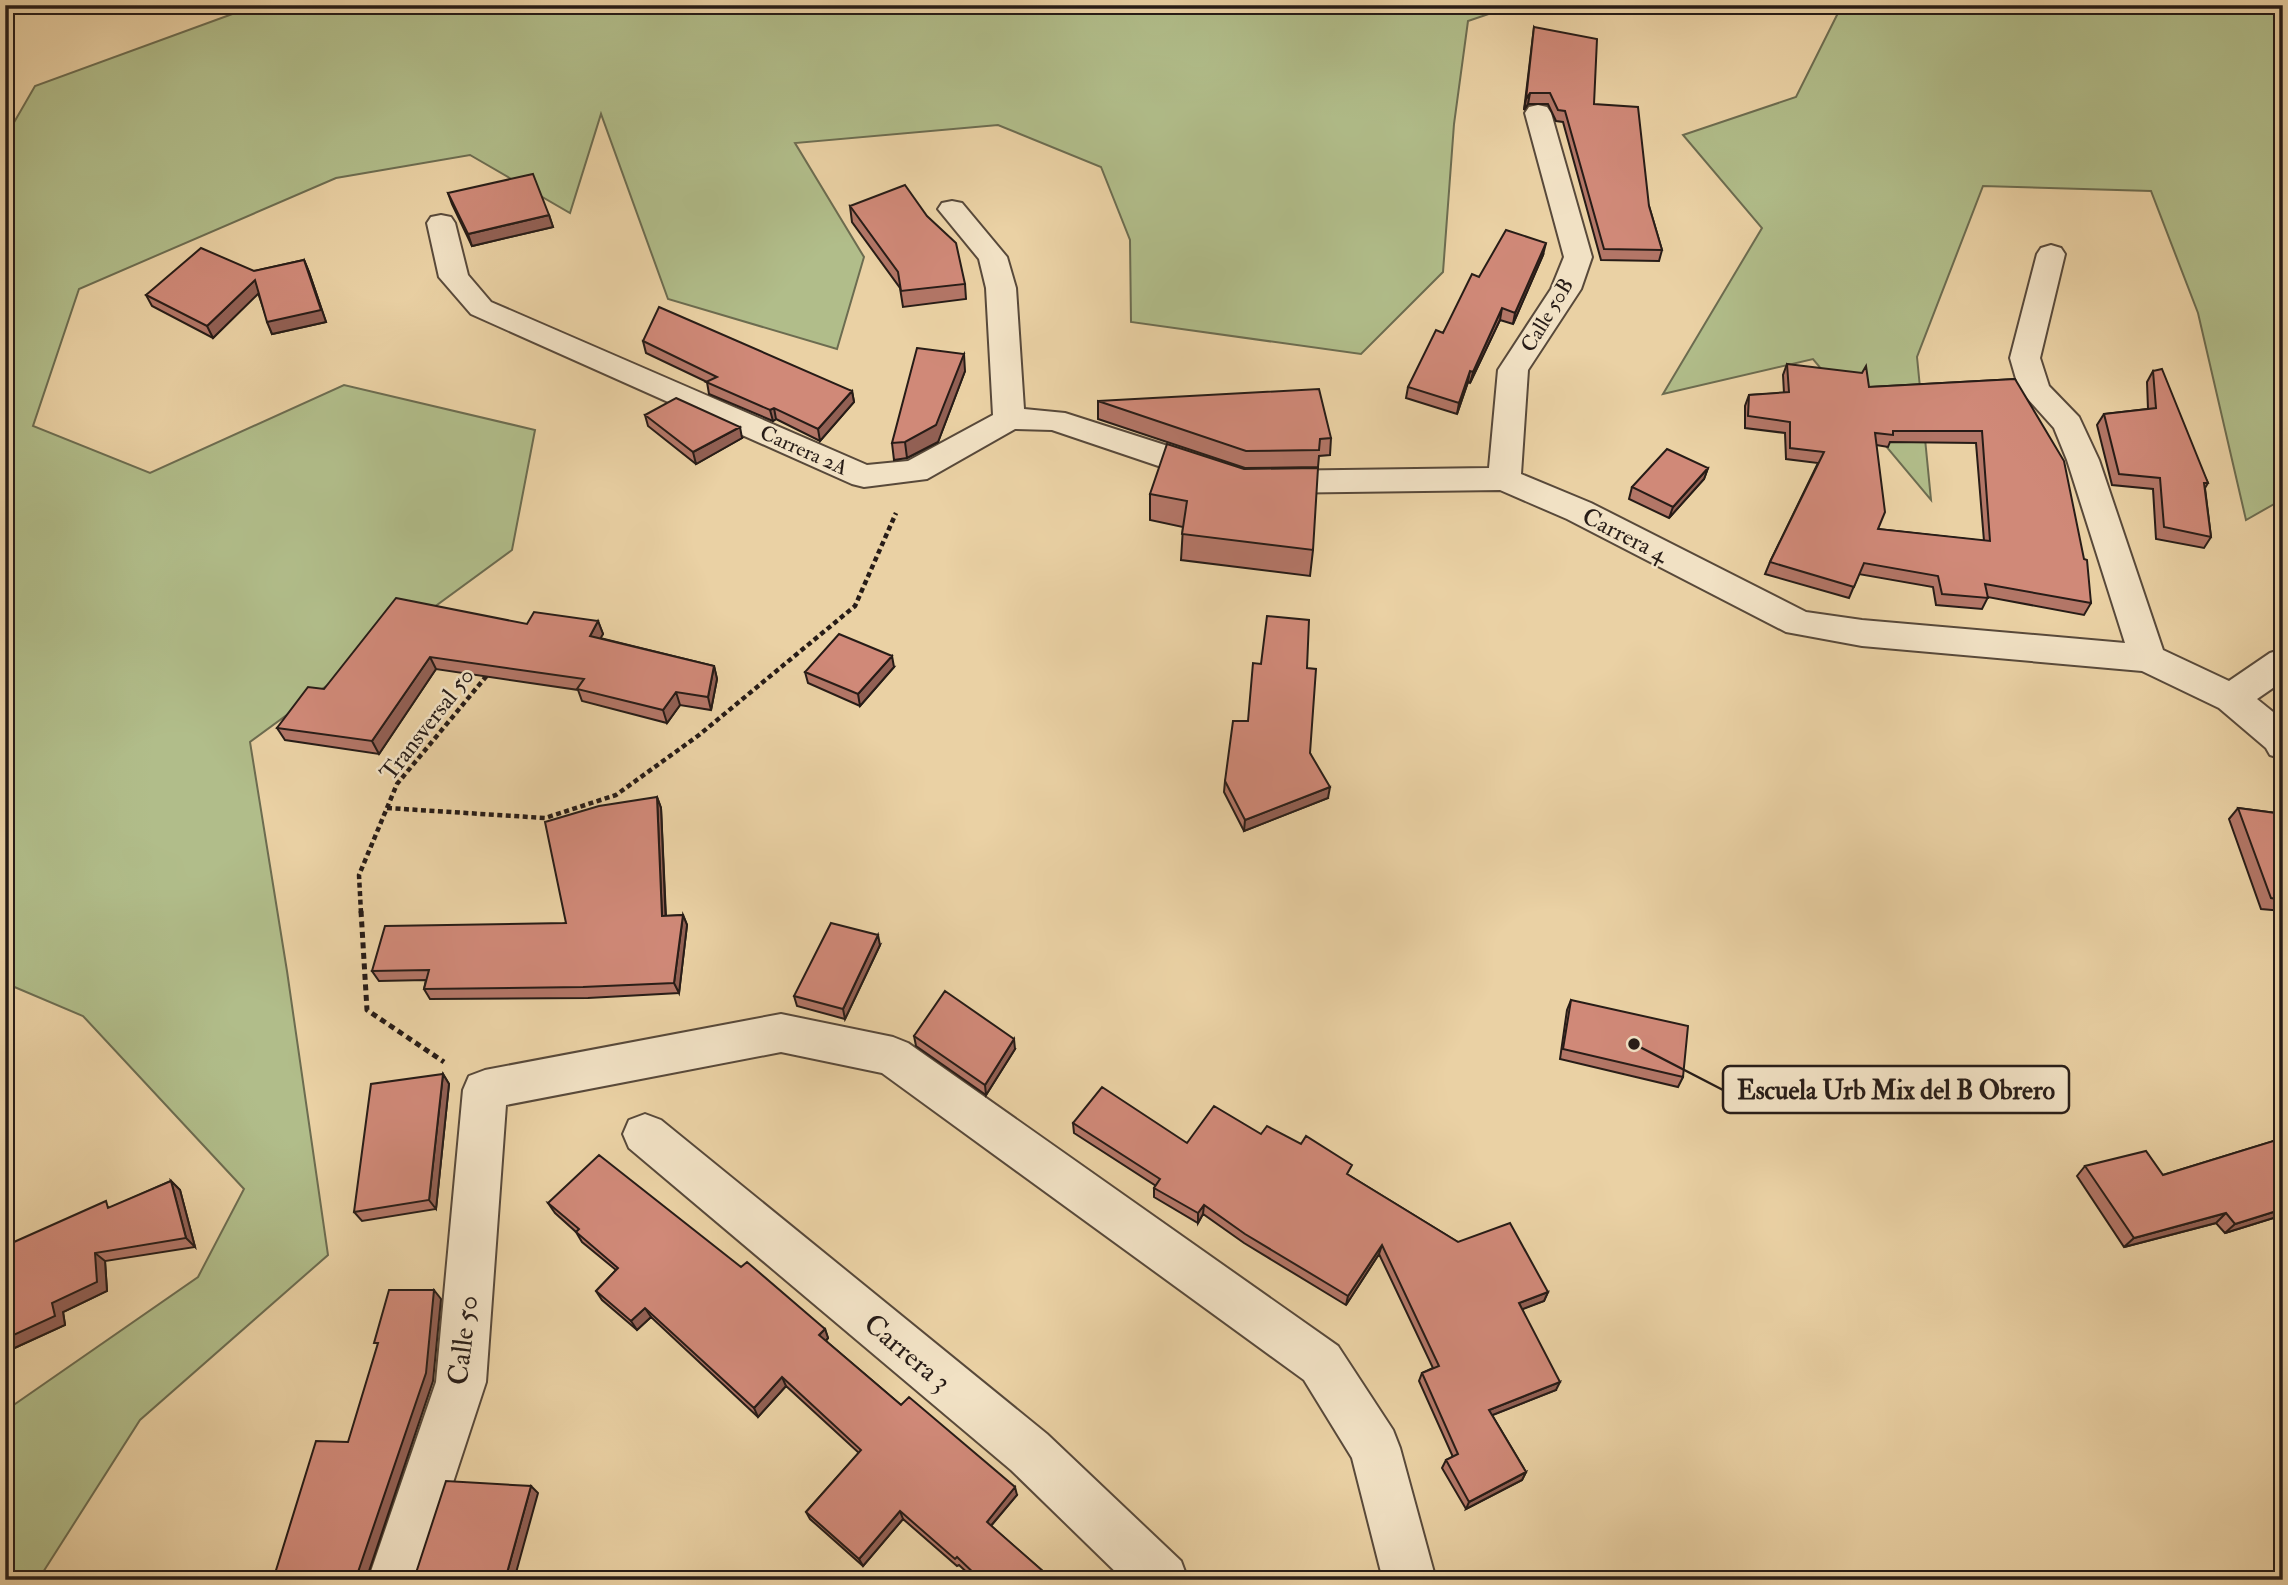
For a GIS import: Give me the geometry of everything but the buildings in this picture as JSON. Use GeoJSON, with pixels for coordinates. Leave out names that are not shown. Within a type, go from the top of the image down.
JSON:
{"type":"FeatureCollection","features":[{"type":"Feature","properties":{"kind":"street","name":"Calle 50B"},"geometry":{"type":"LineString","coordinates":[[1504,479],[1513,370],[1566,289],[1578,257],[1538,113]]}},
{"type":"Feature","properties":{"kind":"street"},"geometry":{"type":"LineString","coordinates":[[952,209],[993,257],[1001,288],[1009,419]]}},
{"type":"Feature","properties":{"kind":"street","name":"Carrera 2A"},"geometry":{"type":"LineString","coordinates":[[442,223],[454,277],[481,308],[864,476],[915,471],[1009,419]]}},
{"type":"Feature","properties":{"kind":"street"},"geometry":{"type":"LineString","coordinates":[[2051,254],[2025,358],[2035,388],[2068,424],[2073,436],[2148,658]]}},
{"type":"Feature","properties":{"kind":"street","name":"Carrera 4"},"geometry":{"type":"LineString","coordinates":[[1009,419],[1054,420],[1243,482],[1504,479],[1579,512],[1799,624],[1862,633],[2148,658],[2232,698],[2280,739],[2283,745]]}},
{"type":"Feature","properties":{"kind":"street"},"geometry":{"type":"LineString","coordinates":[[2232,698],[2283,662]]}},
{"type":"Feature","properties":{"kind":"street"},"geometry":{"type":"LineString","coordinates":[[485,1090],[781,1033],[892,1056],[1321,1363],[1375,1448],[1410,1580]]}},
{"type":"Feature","properties":{"kind":"street","name":"Calle 50"},"geometry":{"type":"LineString","coordinates":[[394,1580],[461,1382],[485,1090]]}},
{"type":"Feature","properties":{"kind":"street","name":"Carrera 3"},"geometry":{"type":"LineString","coordinates":[[645,1134],[1029,1451],[1162,1580]]}},
{"type":"Feature","properties":{"kind":"path"},"geometry":{"type":"LineString","coordinates":[[387,808],[544,818],[616,796],[699,735],[855,606],[915,471]]}},
{"type":"Feature","properties":{"kind":"path","name":"Transversal 50"},"geometry":{"type":"LineString","coordinates":[[485,1090],[367,1010],[359,875],[397,784],[490,671]]}},
{"type":"Feature","properties":{"kind":"green space"},"geometry":{"type":"Polygon","coordinates":[[[257,5],[1515,5],[1468,21],[1454,124],[1443,272],[1361,354],[1131,322],[1130,240],[1101,167],[998,125],[795,143],[864,257],[837,349],[668,299],[601,114],[570,213],[470,155],[336,178],[79,289],[33,426],[150,473],[344,385],[535,430],[512,550],[250,742],[287,971],[328,1255],[140,1420],[38,1580],[5,1580],[5,1411],[198,1277],[244,1189],[83,1016],[5,983],[5,138],[35,86],[257,5]]]}},
{"type":"Feature","properties":{"kind":"green space"},"geometry":{"type":"Polygon","coordinates":[[[1842,5],[2283,5],[2283,499],[2246,520],[2198,313],[2151,191],[1983,186],[1917,357],[1931,500],[1813,359],[1663,394],[1762,228],[1683,135],[1796,97],[1842,5]]]}},
{"type":"Feature","properties":{"kind":"place","name":"Escuela Urb Mix del B Obrero"},"geometry":{"type":"Point","coordinates":[1634,1044]}}]}
